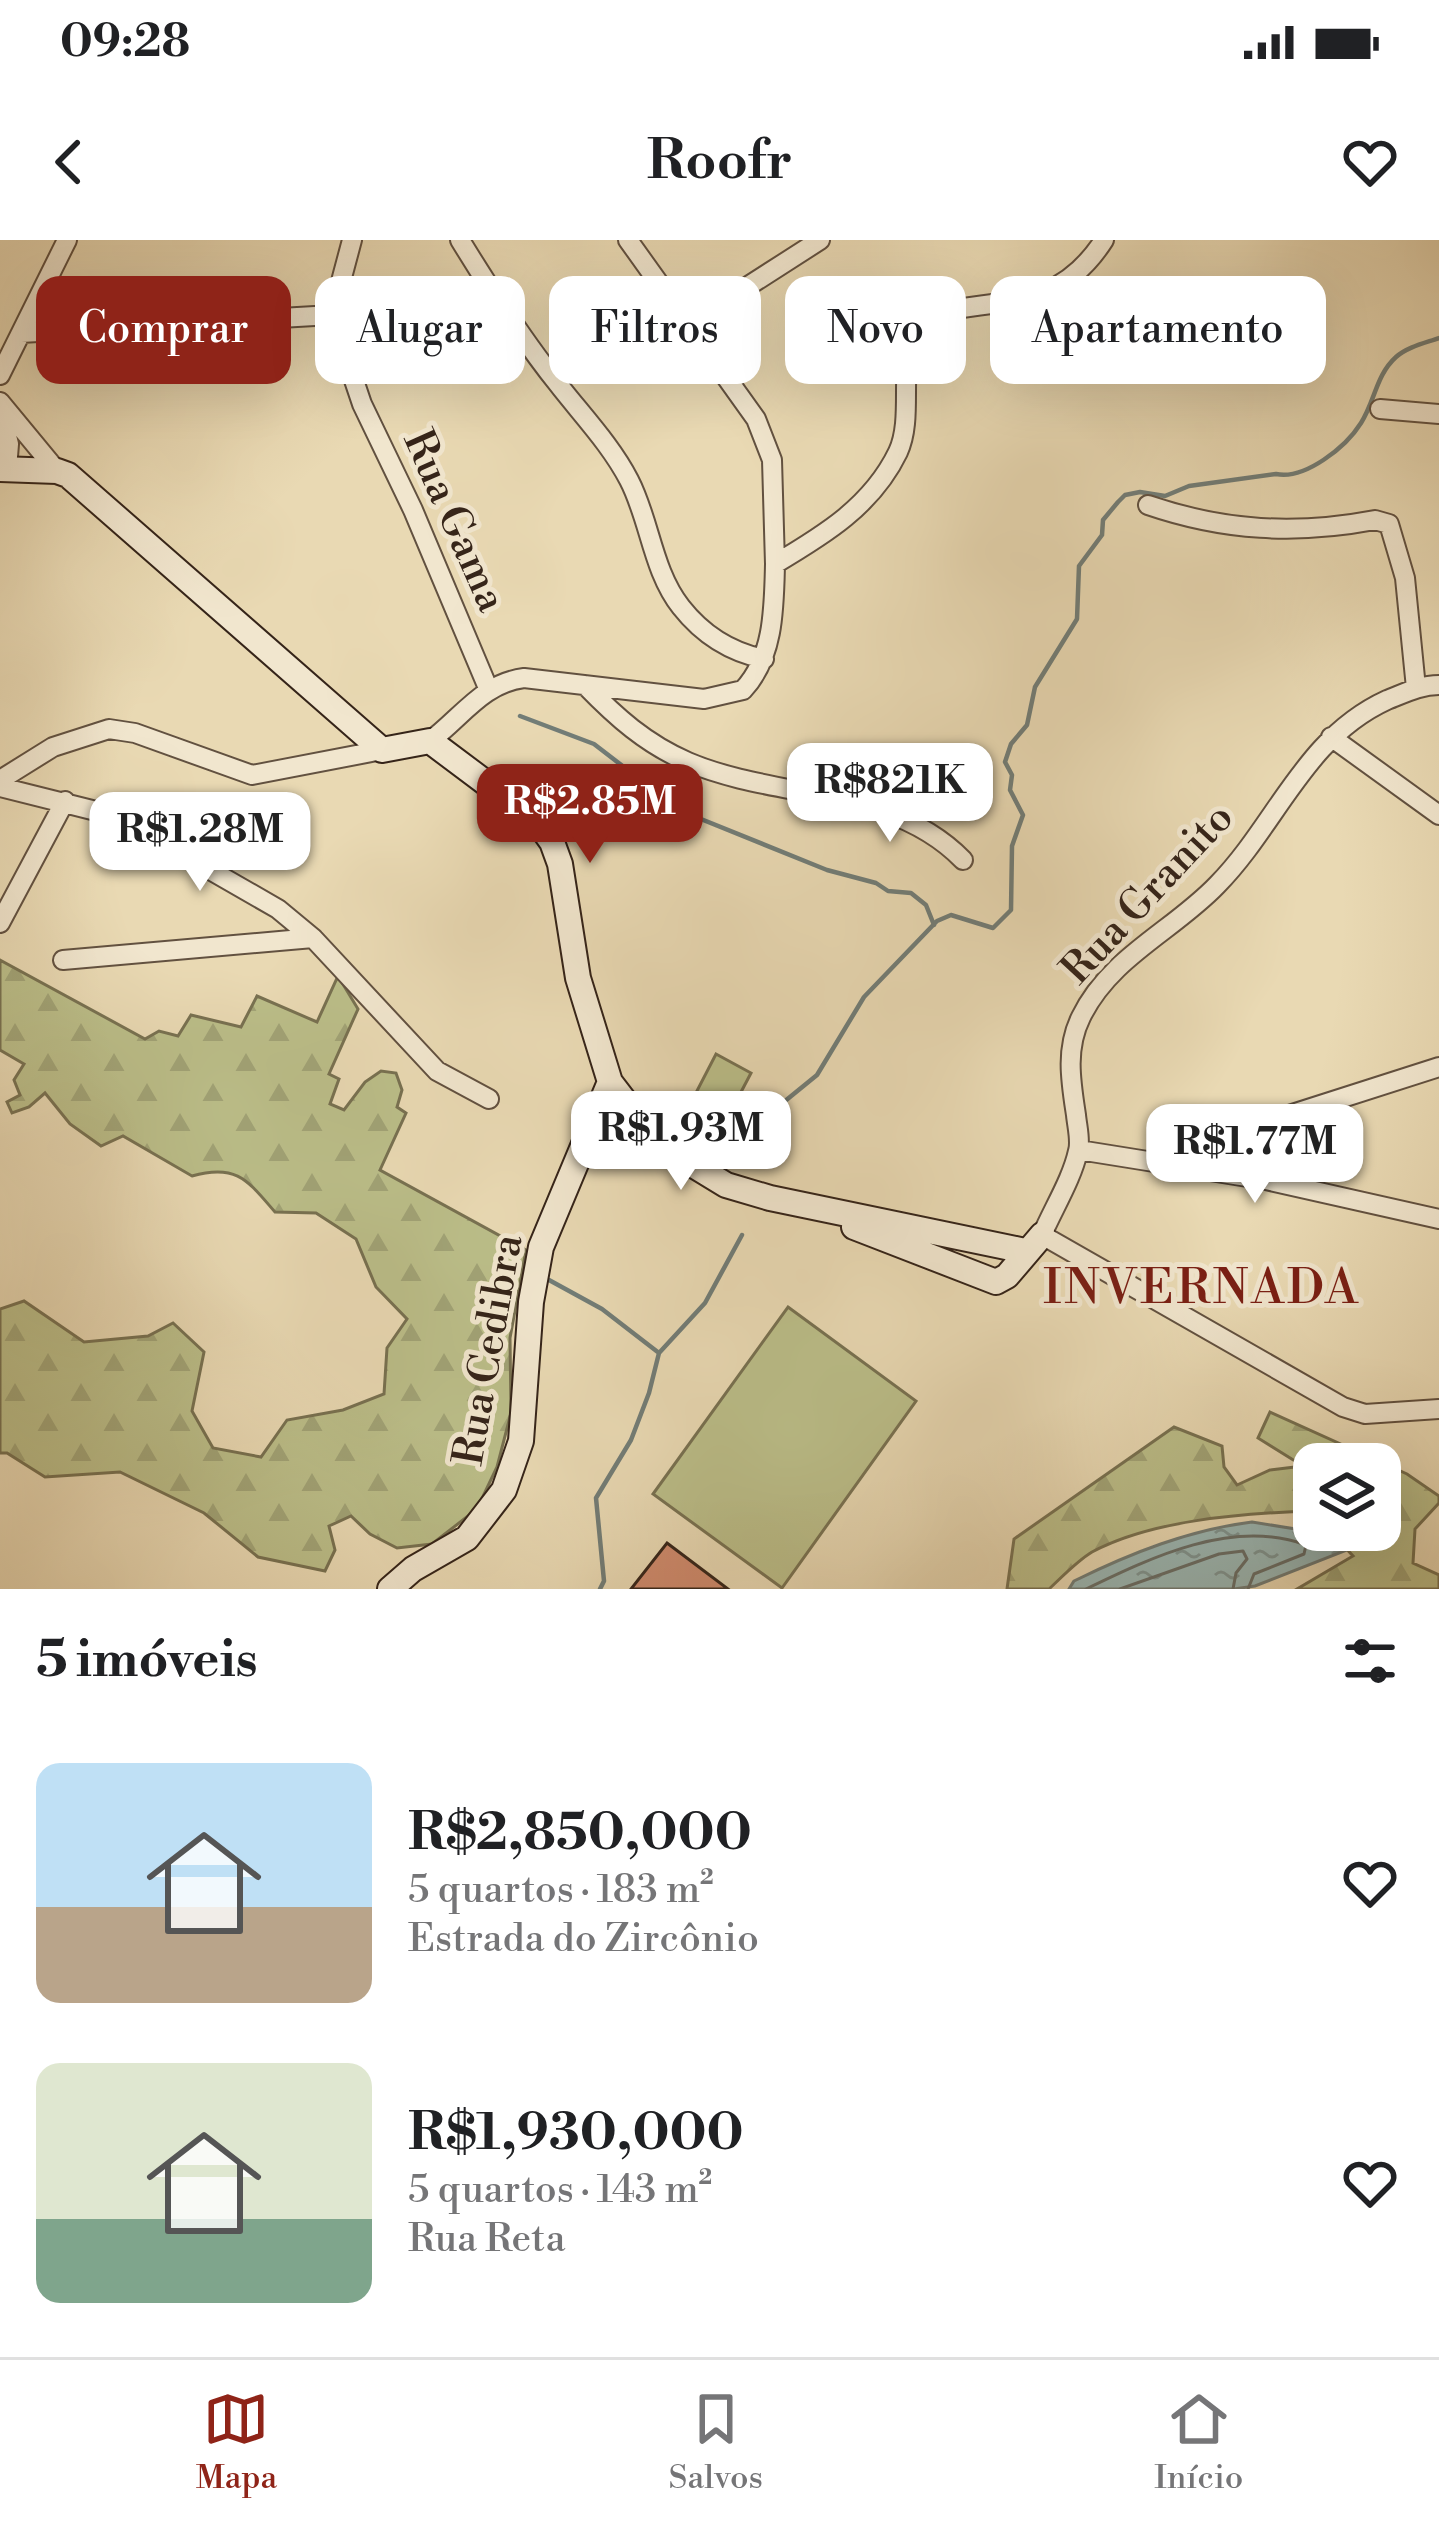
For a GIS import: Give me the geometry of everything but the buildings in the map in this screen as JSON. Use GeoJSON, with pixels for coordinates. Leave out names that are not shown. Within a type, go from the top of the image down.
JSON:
{"type":"FeatureCollection","features":[{"type":"Feature","properties":{"kind":"street"},"geometry":{"type":"LineString","coordinates":[[0,375],[68,240]]}},
{"type":"Feature","properties":{"kind":"street"},"geometry":{"type":"LineString","coordinates":[[342,276],[352,240]]}},
{"type":"Feature","properties":{"kind":"street"},"geometry":{"type":"LineString","coordinates":[[460,240],[540,361],[630,481],[661,572],[680,606],[735,653],[764,659]]}},
{"type":"Feature","properties":{"kind":"street"},"geometry":{"type":"LineString","coordinates":[[628,240],[654,276]]}},
{"type":"Feature","properties":{"kind":"street"},"geometry":{"type":"LineString","coordinates":[[761,278],[820,240]]}},
{"type":"Feature","properties":{"kind":"street"},"geometry":{"type":"LineString","coordinates":[[775,564],[836,526],[879,484],[906,429],[908,350],[919,322],[933,313],[1045,295],[1069,281],[1104,240]]}},
{"type":"Feature","properties":{"kind":"street"},"geometry":{"type":"LineString","coordinates":[[21,333],[315,316]]}},
{"type":"Feature","properties":{"kind":"street","name":"Rua Gama"},"geometry":{"type":"LineString","coordinates":[[355,384],[488,688]]}},
{"type":"Feature","properties":{"kind":"street"},"geometry":{"type":"LineString","coordinates":[[0,783],[52,747],[109,729],[135,733],[252,776],[430,741],[503,680],[524,678],[704,699],[732,696],[754,679],[764,659],[775,564],[772,460],[757,419],[732,384]]}},
{"type":"Feature","properties":{"kind":"street"},"geometry":{"type":"LineString","coordinates":[[0,405],[9,444],[3,469],[57,471],[68,476],[382,750]]}},
{"type":"Feature","properties":{"kind":"street"},"geometry":{"type":"LineString","coordinates":[[0,405],[57,471]]}},
{"type":"Feature","properties":{"kind":"street"},"geometry":{"type":"LineString","coordinates":[[1380,409],[1439,415]]}},
{"type":"Feature","properties":{"kind":"street"},"geometry":{"type":"LineString","coordinates":[[1148,505],[1230,527],[1281,531],[1375,520],[1389,524],[1405,578],[1416,688]]}},
{"type":"Feature","properties":{"kind":"street","name":"Rua Granito"},"geometry":{"type":"LineString","coordinates":[[1033,1243],[1079,1150],[1070,1050],[1088,1005],[1124,961],[1214,889],[1246,854],[1300,771],[1331,737],[1364,712],[1416,688],[1439,685]]}},
{"type":"Feature","properties":{"kind":"street"},"geometry":{"type":"LineString","coordinates":[[585,686],[621,722],[689,762],[722,774],[838,798],[931,832],[963,860]]}},
{"type":"Feature","properties":{"kind":"street"},"geometry":{"type":"LineString","coordinates":[[1331,737],[1439,815]]}},
{"type":"Feature","properties":{"kind":"street"},"geometry":{"type":"LineString","coordinates":[[430,741],[510,801],[552,842],[560,864],[578,978],[610,1082],[633,1112],[685,1160],[726,1185],[814,1209],[1033,1243],[1343,1407],[1365,1414],[1439,1409]]}},
{"type":"Feature","properties":{"kind":"street"},"geometry":{"type":"LineString","coordinates":[[0,783],[116,816],[278,909],[313,938],[437,1071],[489,1099]]}},
{"type":"Feature","properties":{"kind":"street"},"geometry":{"type":"LineString","coordinates":[[0,923],[65,801]]}},
{"type":"Feature","properties":{"kind":"street"},"geometry":{"type":"LineString","coordinates":[[63,960],[313,938]]}},
{"type":"Feature","properties":{"kind":"street"},"geometry":{"type":"LineString","coordinates":[[1153,1159],[1439,1067]]}},
{"type":"Feature","properties":{"kind":"street","name":"Rua Cedibra"},"geometry":{"type":"LineString","coordinates":[[390,1589],[413,1568],[466,1538],[504,1490],[521,1442],[531,1302],[541,1247],[610,1082]]}},
{"type":"Feature","properties":{"kind":"street"},"geometry":{"type":"LineString","coordinates":[[1255,1126],[1249,1154],[1266,1180]]}},
{"type":"Feature","properties":{"kind":"street"},"geometry":{"type":"LineString","coordinates":[[1079,1150],[1266,1180],[1439,1220]]}},
{"type":"Feature","properties":{"kind":"street"},"geometry":{"type":"LineString","coordinates":[[814,1209],[997,1282],[1033,1243]]}},
{"type":"Feature","properties":{"kind":"green space"},"geometry":{"type":"Polygon","coordinates":[[[0,960],[145,1039],[159,1031],[178,1036],[191,1015],[241,1027],[257,996],[317,1022],[338,976],[358,1009],[329,1074],[339,1079],[330,1104],[344,1110],[365,1082],[381,1071],[396,1073],[402,1090],[397,1107],[406,1113],[380,1170],[526,1250],[510,1338],[511,1413],[497,1467],[477,1509],[432,1544],[397,1548],[370,1534],[351,1516],[329,1526],[335,1550],[325,1571],[258,1557],[204,1513],[120,1472],[45,1477],[0,1453],[0,1309],[24,1301],[84,1342],[148,1336],[173,1323],[204,1352],[192,1411],[213,1448],[261,1457],[287,1420],[343,1410],[384,1394],[387,1348],[407,1319],[376,1287],[356,1239],[316,1213],[275,1212],[240,1178],[220,1172],[192,1176],[123,1136],[101,1146],[70,1124],[45,1093],[29,1107],[12,1113],[7,1102],[20,1095],[14,1080],[24,1064],[0,1050],[0,960]]]}},
{"type":"Feature","properties":{"kind":"green space"},"geometry":{"type":"Polygon","coordinates":[[[716,1054],[751,1073],[720,1132],[685,1114],[716,1054]]]}},
{"type":"Feature","properties":{"kind":"green space"},"geometry":{"type":"Polygon","coordinates":[[[788,1307],[916,1401],[782,1588],[653,1494],[788,1307]]]}},
{"type":"Feature","properties":{"kind":"green space"},"geometry":{"type":"Polygon","coordinates":[[[1270,1412],[1338,1443],[1293,1443],[1293,1460],[1258,1438],[1270,1412]]]}},
{"type":"Feature","properties":{"kind":"green space"},"geometry":{"type":"Polygon","coordinates":[[[1174,1427],[1222,1446],[1224,1467],[1237,1485],[1270,1470],[1293,1467],[1293,1512],[1225,1517],[1141,1533],[1092,1552],[1049,1589],[1007,1589],[1014,1539],[1174,1427]]]}},
{"type":"Feature","properties":{"kind":"green space"},"geometry":{"type":"Polygon","coordinates":[[[1401,1471],[1439,1496],[1439,1503],[1415,1529],[1413,1563],[1439,1575],[1439,1589],[1297,1589],[1353,1556],[1348,1551],[1401,1551],[1401,1471]]]}},
{"type":"Feature","properties":{"kind":"water"},"geometry":{"type":"Polygon","coordinates":[[[1252,1522],[1293,1529],[1293,1551],[1344,1551],[1255,1586],[1234,1589],[1069,1589],[1074,1581],[1117,1561],[1206,1531],[1252,1522]]]}},
{"type":"Feature","properties":{"kind":"waterway"},"geometry":{"type":"LineString","coordinates":[[747,1165],[748,1151],[774,1110],[817,1075],[864,997],[937,921],[951,915],[993,928],[1011,910],[1012,846],[1023,815],[1010,790],[1012,775],[1005,762],[1011,744],[1027,725],[1035,687],[1077,619],[1079,566],[1118,502],[1140,492],[1165,496],[1189,486],[1287,475],[1312,467],[1354,432],[1396,357],[1439,338]]}},
{"type":"Feature","properties":{"kind":"waterway"},"geometry":{"type":"LineString","coordinates":[[520,716],[594,744],[681,811],[827,870],[876,883],[888,891],[911,893],[926,905],[934,925]]}},
{"type":"Feature","properties":{"kind":"waterway"},"geometry":{"type":"LineString","coordinates":[[600,1589],[604,1581],[596,1498],[631,1440],[659,1353],[705,1303],[742,1235]]}},
{"type":"Feature","properties":{"kind":"waterway"},"geometry":{"type":"LineString","coordinates":[[549,1280],[602,1309],[659,1353]]}},
{"type":"Feature","properties":{"kind":"district","name":"INVERNADA"},"geometry":{"type":"Point","coordinates":[1202,1289]}}]}
